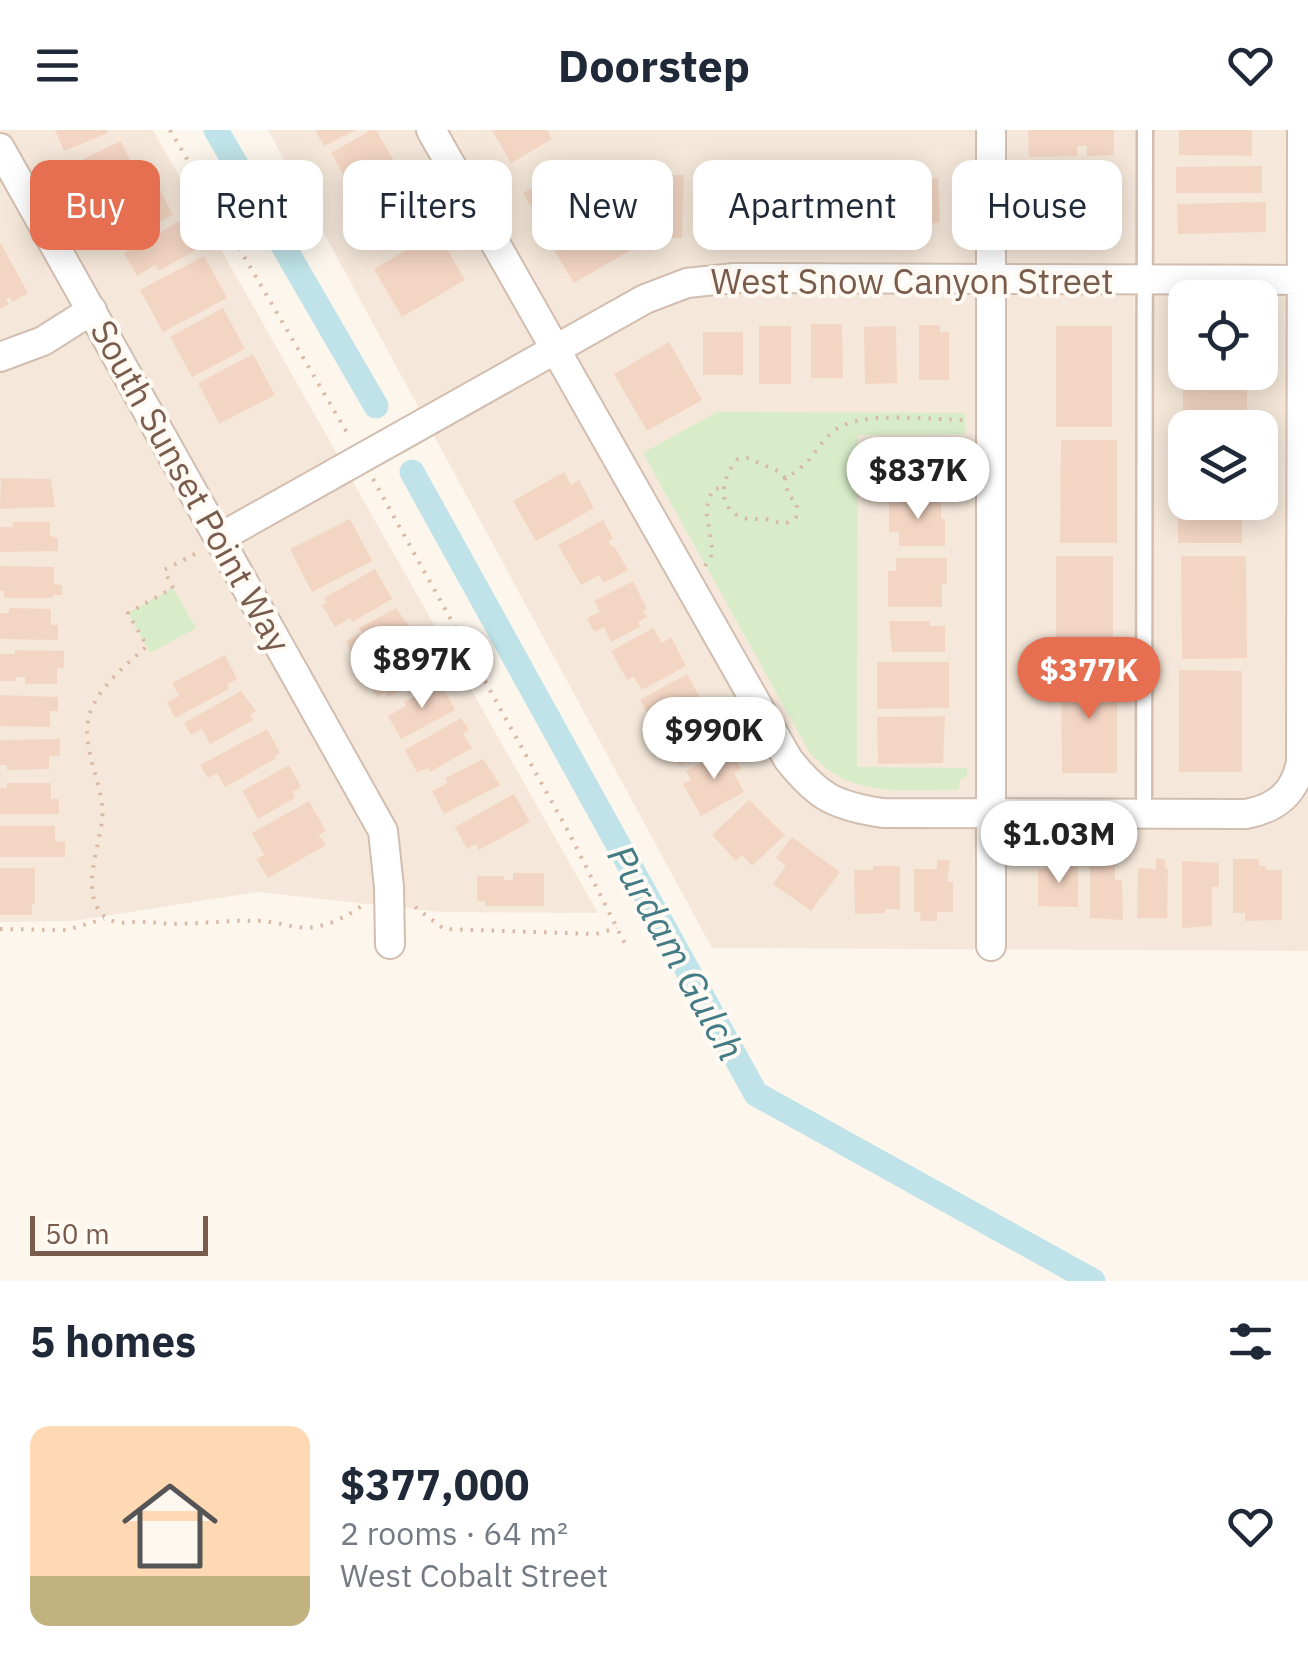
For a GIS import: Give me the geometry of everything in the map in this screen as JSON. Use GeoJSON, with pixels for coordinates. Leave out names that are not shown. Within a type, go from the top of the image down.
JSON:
{"type":"FeatureCollection","features":[{"type":"Feature","properties":{"kind":"street"},"geometry":{"type":"LineString","coordinates":[[431,130],[788,760],[808,786],[832,802],[882,813],[1144,814],[1260,812],[1290,794],[1298,778],[1305,280],[1302,130]]}},
{"type":"Feature","properties":{"kind":"street"},"geometry":{"type":"LineString","coordinates":[[991,130],[992,946]]}},
{"type":"Feature","properties":{"kind":"street","name":"South Sunset Point Way"},"geometry":{"type":"LineString","coordinates":[[0,148],[383,830],[390,944]]}},
{"type":"Feature","properties":{"kind":"street","name":"West Snow Canyon Street"},"geometry":{"type":"LineString","coordinates":[[221,537],[644,299],[687,284],[734,278],[1305,280]]}},
{"type":"Feature","properties":{"kind":"street"},"geometry":{"type":"LineString","coordinates":[[0,356],[43,341],[92,310]]}},
{"type":"Feature","properties":{"kind":"lane"},"geometry":{"type":"LineString","coordinates":[[1144,814],[1146,130]]}},
{"type":"Feature","properties":{"kind":"path"},"geometry":{"type":"LineString","coordinates":[[170,130],[361,458],[568,831],[626,946]]}},
{"type":"Feature","properties":{"kind":"path"},"geometry":{"type":"LineString","coordinates":[[785,478],[804,467],[830,434],[848,422],[971,420]]}},
{"type":"Feature","properties":{"kind":"path"},"geometry":{"type":"LineString","coordinates":[[701,568],[714,553],[706,503],[712,490],[722,488],[738,459],[747,458],[782,474],[797,512],[790,522],[783,524],[743,517],[727,501],[722,488]]}},
{"type":"Feature","properties":{"kind":"path"},"geometry":{"type":"LineString","coordinates":[[106,918],[95,899],[92,868],[102,821],[88,718],[116,675],[147,646],[128,613],[173,588],[164,570],[195,554]]}},
{"type":"Feature","properties":{"kind":"path"},"geometry":{"type":"LineString","coordinates":[[0,928],[67,930],[106,918],[124,924],[264,922],[300,928],[346,917],[389,887],[444,929],[596,934],[617,928]]}},
{"type":"Feature","properties":{"kind":"shaded area"},"geometry":{"type":"Polygon","coordinates":[[[0,130],[153,130],[180,178],[180,250],[221,250],[598,913],[441,912],[258,892],[73,921],[0,922],[0,130]]]}},
{"type":"Feature","properties":{"kind":"shaded area"},"geometry":{"type":"Polygon","coordinates":[[[268,130],[1308,130],[1308,951],[712,948],[323,231],[323,160],[284,160],[268,130]]]}},
{"type":"Feature","properties":{"kind":"green space"},"geometry":{"type":"Polygon","coordinates":[[[717,412],[965,413],[965,434],[858,435],[857,767],[967,768],[967,776],[959,781],[959,790],[898,790],[861,785],[826,768],[810,753],[643,453],[717,412]]]}},
{"type":"Feature","properties":{"kind":"green space"},"geometry":{"type":"Polygon","coordinates":[[[173,588],[196,628],[150,653],[128,613],[173,588]]]}},
{"type":"Feature","properties":{"kind":"building"},"geometry":{"type":"Polygon","coordinates":[[[55,130],[107,130],[108,133],[64,151],[55,130]]]}},
{"type":"Feature","properties":{"kind":"building"},"geometry":{"type":"Polygon","coordinates":[[[315,130],[356,130],[324,146],[315,130]]]}},
{"type":"Feature","properties":{"kind":"building"},"geometry":{"type":"Polygon","coordinates":[[[376,130],[394,160],[343,160],[343,174],[331,153],[376,130]]]}},
{"type":"Feature","properties":{"kind":"building"},"geometry":{"type":"Polygon","coordinates":[[[492,130],[547,130],[552,139],[512,162],[492,130]]]}},
{"type":"Feature","properties":{"kind":"building"},"geometry":{"type":"Polygon","coordinates":[[[1028,130],[1114,130],[1114,155],[1087,156],[1087,146],[1077,146],[1077,156],[1029,157],[1028,130]]]}},
{"type":"Feature","properties":{"kind":"building"},"geometry":{"type":"Polygon","coordinates":[[[1179,130],[1252,130],[1252,156],[1179,155],[1179,130]]]}},
{"type":"Feature","properties":{"kind":"building"},"geometry":{"type":"Polygon","coordinates":[[[121,141],[130,160],[81,160],[121,141]]]}},
{"type":"Feature","properties":{"kind":"building"},"geometry":{"type":"Polygon","coordinates":[[[1262,166],[1262,193],[1176,193],[1176,167],[1262,166]]]}},
{"type":"Feature","properties":{"kind":"building"},"geometry":{"type":"Polygon","coordinates":[[[673,175],[684,175],[682,238],[673,238],[673,175]]]}},
{"type":"Feature","properties":{"kind":"building"},"geometry":{"type":"Polygon","coordinates":[[[932,178],[938,178],[940,223],[932,223],[932,178]]]}},
{"type":"Feature","properties":{"kind":"building"},"geometry":{"type":"Polygon","coordinates":[[[532,188],[532,209],[523,193],[532,188]]]}},
{"type":"Feature","properties":{"kind":"building"},"geometry":{"type":"Polygon","coordinates":[[[160,190],[173,215],[160,222],[160,190]]]}},
{"type":"Feature","properties":{"kind":"building"},"geometry":{"type":"Polygon","coordinates":[[[1266,202],[1266,232],[1178,234],[1177,204],[1266,202]]]}},
{"type":"Feature","properties":{"kind":"building"},"geometry":{"type":"Polygon","coordinates":[[[180,221],[180,250],[195,250],[159,271],[155,265],[137,276],[124,253],[160,250],[160,232],[180,221]]]}},
{"type":"Feature","properties":{"kind":"building"},"geometry":{"type":"Polygon","coordinates":[[[0,242],[28,293],[12,302],[10,297],[6,299],[9,304],[0,309],[0,242]]]}},
{"type":"Feature","properties":{"kind":"building"},"geometry":{"type":"Polygon","coordinates":[[[406,250],[448,250],[465,280],[402,317],[374,269],[406,250]]]}},
{"type":"Feature","properties":{"kind":"building"},"geometry":{"type":"Polygon","coordinates":[[[554,250],[631,250],[574,283],[554,250]]]}},
{"type":"Feature","properties":{"kind":"building"},"geometry":{"type":"Polygon","coordinates":[[[204,256],[227,298],[163,332],[140,290],[204,256]]]}},
{"type":"Feature","properties":{"kind":"building"},"geometry":{"type":"Polygon","coordinates":[[[223,308],[245,349],[192,377],[170,337],[223,308]]]}},
{"type":"Feature","properties":{"kind":"building"},"geometry":{"type":"Polygon","coordinates":[[[811,324],[842,324],[843,378],[811,378],[811,324]]]}},
{"type":"Feature","properties":{"kind":"building"},"geometry":{"type":"Polygon","coordinates":[[[919,325],[940,325],[940,332],[949,332],[949,380],[919,380],[919,325]]]}},
{"type":"Feature","properties":{"kind":"building"},"geometry":{"type":"Polygon","coordinates":[[[759,326],[791,326],[791,384],[759,384],[759,326]]]}},
{"type":"Feature","properties":{"kind":"building"},"geometry":{"type":"Polygon","coordinates":[[[896,326],[897,383],[865,384],[864,327],[896,326]]]}},
{"type":"Feature","properties":{"kind":"building"},"geometry":{"type":"Polygon","coordinates":[[[1056,326],[1112,326],[1112,427],[1056,427],[1056,326]]]}},
{"type":"Feature","properties":{"kind":"building"},"geometry":{"type":"Polygon","coordinates":[[[703,332],[743,332],[743,375],[703,375],[703,332]]]}},
{"type":"Feature","properties":{"kind":"building"},"geometry":{"type":"Polygon","coordinates":[[[669,342],[702,400],[647,431],[614,374],[669,342]]]}},
{"type":"Feature","properties":{"kind":"building"},"geometry":{"type":"Polygon","coordinates":[[[253,354],[275,395],[219,424],[198,383],[253,354]]]}},
{"type":"Feature","properties":{"kind":"building"},"geometry":{"type":"Polygon","coordinates":[[[1183,390],[1247,390],[1247,410],[1183,410],[1183,390]]]}},
{"type":"Feature","properties":{"kind":"building"},"geometry":{"type":"Polygon","coordinates":[[[1061,440],[1117,440],[1117,543],[1060,543],[1061,440]]]}},
{"type":"Feature","properties":{"kind":"building"},"geometry":{"type":"Polygon","coordinates":[[[879,443],[932,445],[931,457],[948,458],[948,484],[878,483],[879,443]]]}},
{"type":"Feature","properties":{"kind":"building"},"geometry":{"type":"Polygon","coordinates":[[[564,472],[571,485],[579,480],[594,508],[536,541],[513,501],[564,472]]]}},
{"type":"Feature","properties":{"kind":"building"},"geometry":{"type":"Polygon","coordinates":[[[1,478],[51,479],[55,507],[0,509],[1,478]]]}},
{"type":"Feature","properties":{"kind":"building"},"geometry":{"type":"Polygon","coordinates":[[[889,500],[941,500],[945,546],[899,546],[899,532],[889,532],[889,500]]]}},
{"type":"Feature","properties":{"kind":"building"},"geometry":{"type":"Polygon","coordinates":[[[350,519],[372,561],[312,592],[290,549],[350,519]]]}},
{"type":"Feature","properties":{"kind":"building"},"geometry":{"type":"Polygon","coordinates":[[[603,520],[613,539],[608,541],[628,570],[603,583],[599,575],[581,585],[558,545],[603,520]]]}},
{"type":"Feature","properties":{"kind":"building"},"geometry":{"type":"Polygon","coordinates":[[[1178,520],[1242,520],[1242,543],[1178,543],[1178,520]]]}},
{"type":"Feature","properties":{"kind":"building"},"geometry":{"type":"Polygon","coordinates":[[[13,522],[50,522],[50,535],[58,539],[58,551],[0,552],[0,527],[13,527],[13,522]]]}},
{"type":"Feature","properties":{"kind":"building"},"geometry":{"type":"Polygon","coordinates":[[[1056,556],[1113,556],[1113,658],[1056,658],[1056,556]]]}},
{"type":"Feature","properties":{"kind":"building"},"geometry":{"type":"Polygon","coordinates":[[[1181,556],[1246,556],[1247,658],[1182,659],[1181,556]]]}},
{"type":"Feature","properties":{"kind":"building"},"geometry":{"type":"Polygon","coordinates":[[[896,558],[947,558],[942,607],[888,607],[888,571],[896,571],[896,558]]]}},
{"type":"Feature","properties":{"kind":"building"},"geometry":{"type":"Polygon","coordinates":[[[0,566],[54,567],[54,584],[62,585],[62,595],[4,598],[4,591],[0,591],[0,566]]]}},
{"type":"Feature","properties":{"kind":"building"},"geometry":{"type":"Polygon","coordinates":[[[375,569],[392,599],[352,622],[350,618],[335,627],[322,605],[327,603],[324,598],[375,569]]]}},
{"type":"Feature","properties":{"kind":"building"},"geometry":{"type":"Polygon","coordinates":[[[633,581],[647,617],[638,622],[640,627],[611,642],[604,627],[594,632],[587,618],[600,612],[594,601],[633,581]]]}},
{"type":"Feature","properties":{"kind":"building"},"geometry":{"type":"Polygon","coordinates":[[[9,608],[51,609],[51,625],[58,625],[58,640],[0,639],[0,613],[9,613],[9,608]]]}},
{"type":"Feature","properties":{"kind":"building"},"geometry":{"type":"Polygon","coordinates":[[[396,608],[415,634],[358,664],[346,641],[362,633],[359,628],[396,608]]]}},
{"type":"Feature","properties":{"kind":"building"},"geometry":{"type":"Polygon","coordinates":[[[889,621],[930,621],[930,626],[945,626],[945,652],[892,652],[889,621]]]}},
{"type":"Feature","properties":{"kind":"building"},"geometry":{"type":"Polygon","coordinates":[[[653,628],[662,643],[671,637],[686,666],[642,690],[634,677],[627,680],[611,651],[653,628]]]}},
{"type":"Feature","properties":{"kind":"building"},"geometry":{"type":"Polygon","coordinates":[[[420,644],[435,672],[388,697],[385,692],[377,697],[364,674],[420,644]]]}},
{"type":"Feature","properties":{"kind":"building"},"geometry":{"type":"Polygon","coordinates":[[[15,650],[64,651],[64,668],[57,668],[57,684],[25,684],[25,677],[0,681],[0,654],[15,654],[15,650]]]}},
{"type":"Feature","properties":{"kind":"building"},"geometry":{"type":"Polygon","coordinates":[[[225,655],[237,679],[227,685],[229,689],[175,718],[167,702],[179,696],[172,683],[225,655]]]}},
{"type":"Feature","properties":{"kind":"building"},"geometry":{"type":"Polygon","coordinates":[[[877,662],[949,662],[949,708],[877,709],[877,662]]]}},
{"type":"Feature","properties":{"kind":"building"},"geometry":{"type":"Polygon","coordinates":[[[1117,670],[1117,773],[1062,773],[1061,671],[1117,670]]]}},
{"type":"Feature","properties":{"kind":"building"},"geometry":{"type":"Polygon","coordinates":[[[1179,670],[1242,671],[1242,772],[1179,772],[1179,670]]]}},
{"type":"Feature","properties":{"kind":"building"},"geometry":{"type":"Polygon","coordinates":[[[687,674],[700,697],[696,699],[698,704],[655,727],[640,700],[687,674]]]}},
{"type":"Feature","properties":{"kind":"building"},"geometry":{"type":"Polygon","coordinates":[[[440,682],[455,710],[401,739],[388,716],[440,682]]]}},
{"type":"Feature","properties":{"kind":"building"},"geometry":{"type":"Polygon","coordinates":[[[241,691],[256,711],[250,715],[253,720],[210,744],[202,729],[191,735],[184,723],[241,691]]]}},
{"type":"Feature","properties":{"kind":"building"},"geometry":{"type":"Polygon","coordinates":[[[0,695],[58,697],[58,711],[50,711],[50,727],[0,726],[0,695]]]}},
{"type":"Feature","properties":{"kind":"building"},"geometry":{"type":"Polygon","coordinates":[[[709,709],[726,738],[679,765],[662,737],[709,709]]]}},
{"type":"Feature","properties":{"kind":"building"},"geometry":{"type":"Polygon","coordinates":[[[945,716],[943,763],[878,764],[877,717],[945,716]]]}},
{"type":"Feature","properties":{"kind":"building"},"geometry":{"type":"Polygon","coordinates":[[[461,718],[469,730],[463,733],[472,748],[430,772],[428,768],[417,772],[405,750],[461,718]]]}},
{"type":"Feature","properties":{"kind":"building"},"geometry":{"type":"Polygon","coordinates":[[[267,729],[280,753],[277,758],[225,787],[217,773],[208,778],[200,765],[267,729]]]}},
{"type":"Feature","properties":{"kind":"building"},"geometry":{"type":"Polygon","coordinates":[[[60,739],[60,756],[49,756],[49,769],[7,770],[7,765],[0,765],[0,740],[60,739]]]}},
{"type":"Feature","properties":{"kind":"building"},"geometry":{"type":"Polygon","coordinates":[[[729,747],[741,769],[734,773],[744,792],[701,816],[683,784],[691,780],[686,771],[729,747]]]}},
{"type":"Feature","properties":{"kind":"building"},"geometry":{"type":"Polygon","coordinates":[[[483,759],[500,785],[444,814],[432,791],[448,783],[445,778],[483,759]]]}},
{"type":"Feature","properties":{"kind":"building"},"geometry":{"type":"Polygon","coordinates":[[[289,765],[301,787],[292,792],[295,798],[258,819],[242,791],[289,765]]]}},
{"type":"Feature","properties":{"kind":"building"},"geometry":{"type":"Polygon","coordinates":[[[7,783],[51,783],[51,799],[59,799],[59,814],[0,814],[0,788],[7,788],[7,783]]]}},
{"type":"Feature","properties":{"kind":"building"},"geometry":{"type":"Polygon","coordinates":[[[514,794],[530,822],[479,850],[476,844],[467,849],[455,827],[514,794]]]}},
{"type":"Feature","properties":{"kind":"building"},"geometry":{"type":"Polygon","coordinates":[[[749,800],[785,835],[752,866],[742,855],[736,861],[712,835],[749,800]]]}},
{"type":"Feature","properties":{"kind":"building"},"geometry":{"type":"Polygon","coordinates":[[[309,801],[326,831],[319,835],[326,845],[268,878],[256,859],[264,855],[252,833],[309,801]]]}},
{"type":"Feature","properties":{"kind":"building"},"geometry":{"type":"Polygon","coordinates":[[[0,826],[55,826],[55,841],[65,842],[65,857],[0,857],[0,826]]]}},
{"type":"Feature","properties":{"kind":"building"},"geometry":{"type":"Polygon","coordinates":[[[792,837],[840,872],[811,911],[773,884],[786,866],[776,858],[792,837]]]}},
{"type":"Feature","properties":{"kind":"building"},"geometry":{"type":"Polygon","coordinates":[[[1156,859],[1165,859],[1168,869],[1167,918],[1137,918],[1138,868],[1156,869],[1156,859]]]}},
{"type":"Feature","properties":{"kind":"building"},"geometry":{"type":"Polygon","coordinates":[[[1233,859],[1259,859],[1259,866],[1266,866],[1266,870],[1282,870],[1282,920],[1245,921],[1245,913],[1233,913],[1233,859]]]}},
{"type":"Feature","properties":{"kind":"building"},"geometry":{"type":"Polygon","coordinates":[[[937,860],[950,860],[947,882],[953,882],[953,912],[937,912],[937,921],[921,921],[920,912],[914,912],[914,869],[937,869],[937,860]]]}},
{"type":"Feature","properties":{"kind":"building"},"geometry":{"type":"Polygon","coordinates":[[[1090,861],[1115,861],[1115,880],[1122,880],[1123,920],[1090,918],[1090,861]]]}},
{"type":"Feature","properties":{"kind":"building"},"geometry":{"type":"Polygon","coordinates":[[[1182,861],[1219,863],[1219,887],[1212,887],[1212,926],[1182,928],[1182,861]]]}},
{"type":"Feature","properties":{"kind":"building"},"geometry":{"type":"Polygon","coordinates":[[[1051,863],[1078,863],[1078,907],[1038,906],[1038,869],[1050,869],[1051,863]]]}},
{"type":"Feature","properties":{"kind":"building"},"geometry":{"type":"Polygon","coordinates":[[[873,866],[900,866],[900,909],[855,914],[854,870],[873,870],[873,866]]]}},
{"type":"Feature","properties":{"kind":"building"},"geometry":{"type":"Polygon","coordinates":[[[0,868],[35,868],[32,915],[0,915],[0,868]]]}},
{"type":"Feature","properties":{"kind":"building"},"geometry":{"type":"Polygon","coordinates":[[[513,873],[544,873],[544,906],[485,906],[485,901],[477,901],[477,876],[513,880],[513,873]]]}},
{"type":"Feature","properties":{"kind":"waterway","name":"Purdam Gulch"},"geometry":{"type":"LineString","coordinates":[[216,130],[376,406]]}},
{"type":"Feature","properties":{"kind":"waterway","name":"Purdam Gulch"},"geometry":{"type":"LineString","coordinates":[[412,472],[756,1094],[1093,1281]]}}]}
